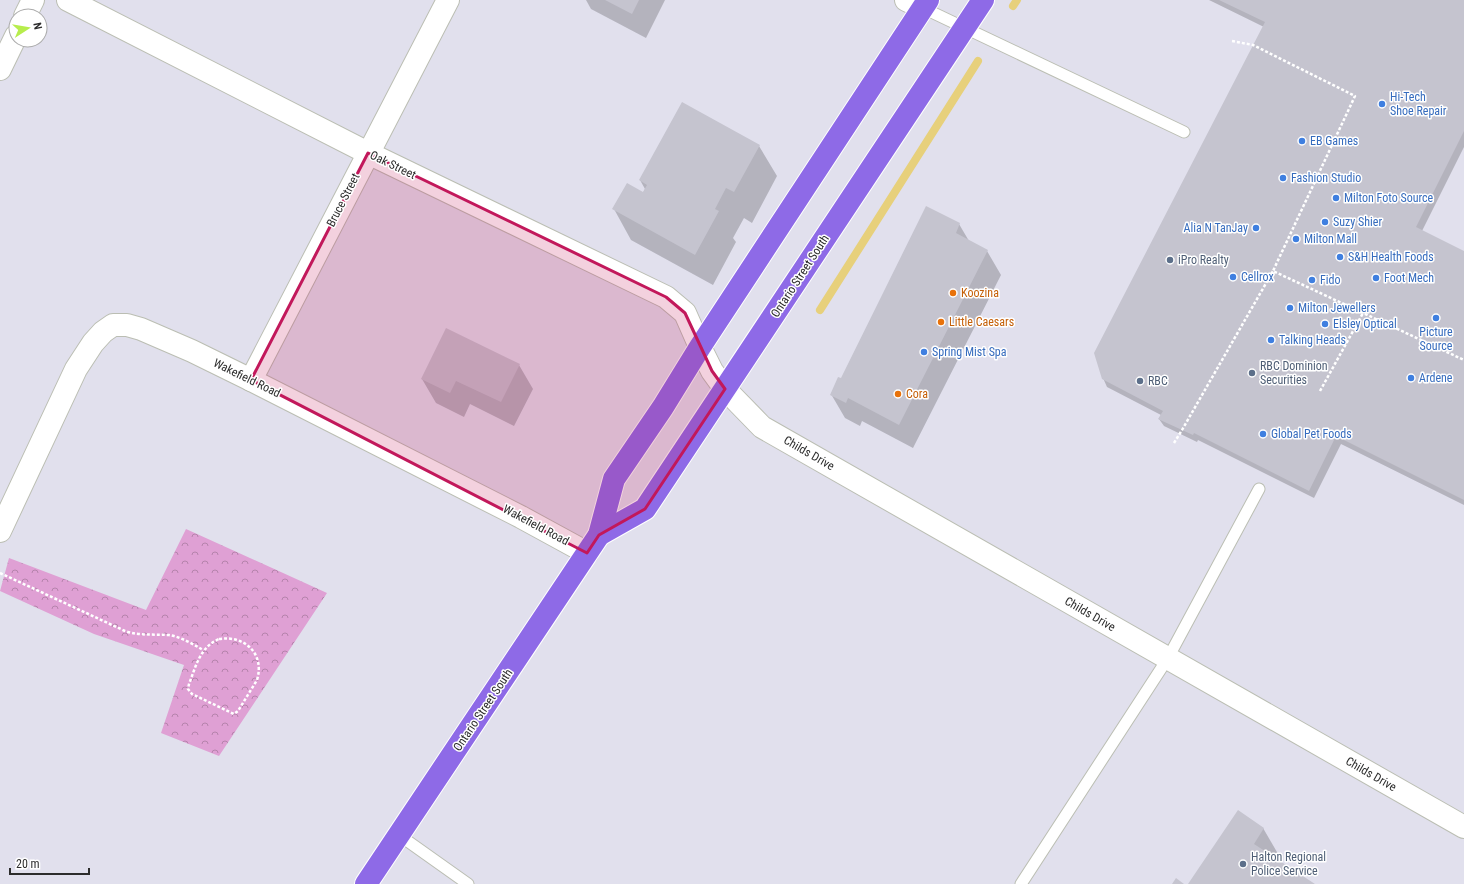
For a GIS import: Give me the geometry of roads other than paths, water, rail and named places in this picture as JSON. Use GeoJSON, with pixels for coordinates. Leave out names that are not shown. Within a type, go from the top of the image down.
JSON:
{"type":"FeatureCollection","features":[{"type":"Feature","properties":{"kind":"main road","name":"Ontario Street South"},"geometry":{"type":"LineString","coordinates":[[600,535],[645,509],[983,0]]}},
{"type":"Feature","properties":{"kind":"main road","name":"Ontario Street South"},"geometry":{"type":"LineString","coordinates":[[366,884],[600,535],[614,479],[663,407],[919,3]]}},
{"type":"Feature","properties":{"kind":"street","name":"Oak Street"},"geometry":{"type":"LineString","coordinates":[[68,0],[368,153],[666,297],[684,313],[712,371],[725,388]]}},
{"type":"Feature","properties":{"kind":"street","name":"Bruce Street"},"geometry":{"type":"LineString","coordinates":[[251,380],[448,0]]}},
{"type":"Feature","properties":{"kind":"street"},"geometry":{"type":"LineString","coordinates":[[0,68],[10,48]]}},
{"type":"Feature","properties":{"kind":"street","name":"Wakefield Road"},"geometry":{"type":"LineString","coordinates":[[0,530],[76,369],[93,343],[104,332],[113,326],[127,326],[141,330],[192,351],[251,380],[521,517],[587,553]]}},
{"type":"Feature","properties":{"kind":"street","name":"Childs Drive"},"geometry":{"type":"LineString","coordinates":[[725,388],[762,427],[1464,827]]}},
{"type":"Feature","properties":{"kind":"lane"},"geometry":{"type":"LineString","coordinates":[[919,3],[964,28],[1184,132]]}},
{"type":"Feature","properties":{"kind":"lane"},"geometry":{"type":"LineString","coordinates":[[1021,884],[1168,658],[1259,489]]}},
{"type":"Feature","properties":{"kind":"lane"},"geometry":{"type":"LineString","coordinates":[[399,835],[468,884]]}},
{"type":"Feature","properties":{"kind":"waterway"},"geometry":{"type":"LineString","coordinates":[[1013,6],[1017,0]]}},
{"type":"Feature","properties":{"kind":"waterway"},"geometry":{"type":"LineString","coordinates":[[820,310],[978,61]]}},
{"type":"Feature","properties":{"kind":"place","name":"Hi-Tech Shoe Repair"},"geometry":{"type":"Point","coordinates":[1382,104]}},
{"type":"Feature","properties":{"kind":"place","name":"EB Games"},"geometry":{"type":"Point","coordinates":[1302,141]}},
{"type":"Feature","properties":{"kind":"place","name":"Fashion Studio"},"geometry":{"type":"Point","coordinates":[1283,178]}},
{"type":"Feature","properties":{"kind":"place","name":"Milton Foto Source"},"geometry":{"type":"Point","coordinates":[1336,198]}},
{"type":"Feature","properties":{"kind":"place","name":"Suzy Shier"},"geometry":{"type":"Point","coordinates":[1325,222]}},
{"type":"Feature","properties":{"kind":"place","name":"Alia N TanJay"},"geometry":{"type":"Point","coordinates":[1256,228]}},
{"type":"Feature","properties":{"kind":"place","name":"Milton Mall"},"geometry":{"type":"Point","coordinates":[1296,239]}},
{"type":"Feature","properties":{"kind":"place","name":"S&H Health Foods"},"geometry":{"type":"Point","coordinates":[1340,257]}},
{"type":"Feature","properties":{"kind":"place","name":"iPro Realty"},"geometry":{"type":"Point","coordinates":[1170,260]}},
{"type":"Feature","properties":{"kind":"place","name":"Cellrox"},"geometry":{"type":"Point","coordinates":[1233,277]}},
{"type":"Feature","properties":{"kind":"place","name":"Foot Mech"},"geometry":{"type":"Point","coordinates":[1376,278]}},
{"type":"Feature","properties":{"kind":"place","name":"Fido"},"geometry":{"type":"Point","coordinates":[1312,280]}},
{"type":"Feature","properties":{"kind":"place","name":"Koozina"},"geometry":{"type":"Point","coordinates":[953,293]}},
{"type":"Feature","properties":{"kind":"place","name":"Milton Jewellers"},"geometry":{"type":"Point","coordinates":[1290,308]}},
{"type":"Feature","properties":{"kind":"place","name":"Picture Source"},"geometry":{"type":"Point","coordinates":[1436,318]}},
{"type":"Feature","properties":{"kind":"place","name":"Little Caesars"},"geometry":{"type":"Point","coordinates":[941,322]}},
{"type":"Feature","properties":{"kind":"place","name":"Elsley Optical"},"geometry":{"type":"Point","coordinates":[1325,324]}},
{"type":"Feature","properties":{"kind":"place","name":"Talking Heads"},"geometry":{"type":"Point","coordinates":[1271,340]}},
{"type":"Feature","properties":{"kind":"place","name":"Spring Mist Spa"},"geometry":{"type":"Point","coordinates":[924,352]}},
{"type":"Feature","properties":{"kind":"place","name":"RBC Dominion Securities"},"geometry":{"type":"Point","coordinates":[1252,373]}},
{"type":"Feature","properties":{"kind":"place","name":"Ardene"},"geometry":{"type":"Point","coordinates":[1411,378]}},
{"type":"Feature","properties":{"kind":"place","name":"RBC"},"geometry":{"type":"Point","coordinates":[1140,381]}},
{"type":"Feature","properties":{"kind":"place","name":"Cora"},"geometry":{"type":"Point","coordinates":[898,394]}},
{"type":"Feature","properties":{"kind":"place","name":"Global Pet Foods"},"geometry":{"type":"Point","coordinates":[1263,434]}},
{"type":"Feature","properties":{"kind":"place","name":"Halton Regional Police Service"},"geometry":{"type":"Point","coordinates":[1243,864]}}]}
